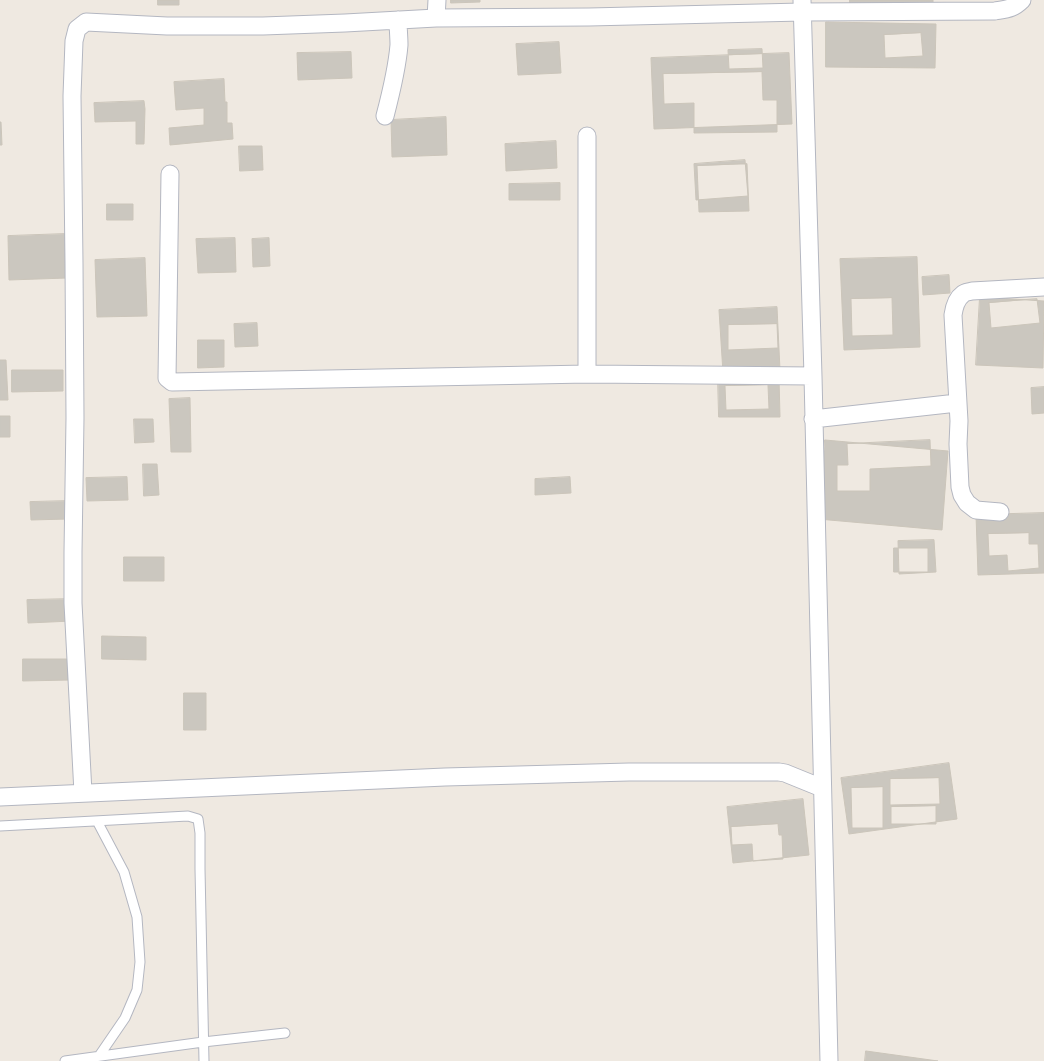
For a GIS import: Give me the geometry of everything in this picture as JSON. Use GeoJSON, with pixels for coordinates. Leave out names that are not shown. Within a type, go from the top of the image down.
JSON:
{"type":"FeatureCollection","features":[{"type":"Feature","properties":{"kind":"street"},"geometry":{"type":"LineString","coordinates":[[436,18],[437,0]]}},
{"type":"Feature","properties":{"kind":"street"},"geometry":{"type":"LineString","coordinates":[[83,793],[73,596],[75,418],[72,96],[74,41],[77,29],[86,22],[175,26],[270,25],[436,18],[589,17],[802,6],[995,11],[1010,9],[1022,0]]}},
{"type":"Feature","properties":{"kind":"street"},"geometry":{"type":"LineString","coordinates":[[802,6],[813,376],[829,1061]]}},
{"type":"Feature","properties":{"kind":"street"},"geometry":{"type":"LineString","coordinates":[[385,116],[397,61],[399,44],[398,20]]}},
{"type":"Feature","properties":{"kind":"street"},"geometry":{"type":"LineString","coordinates":[[587,136],[588,374]]}},
{"type":"Feature","properties":{"kind":"street"},"geometry":{"type":"LineString","coordinates":[[170,174],[167,378],[169,381],[588,374],[813,376]]}},
{"type":"Feature","properties":{"kind":"street"},"geometry":{"type":"LineString","coordinates":[[1000,512],[976,510],[962,495],[960,487],[953,315],[954,306],[963,294],[972,291],[1044,287]]}},
{"type":"Feature","properties":{"kind":"street"},"geometry":{"type":"LineString","coordinates":[[814,419],[957,403]]}},
{"type":"Feature","properties":{"kind":"street"},"geometry":{"type":"LineString","coordinates":[[0,797],[453,777],[629,772],[779,772],[822,788]]}},
{"type":"Feature","properties":{"kind":"lane"},"geometry":{"type":"LineString","coordinates":[[0,826],[188,816],[198,819],[200,833],[204,1061]]}},
{"type":"Feature","properties":{"kind":"lane"},"geometry":{"type":"LineString","coordinates":[[97,821],[124,872],[137,917],[140,962],[137,990],[125,1018],[99,1056]]}},
{"type":"Feature","properties":{"kind":"lane"},"geometry":{"type":"LineString","coordinates":[[65,1061],[203,1042],[285,1033]]}},
{"type":"Feature","properties":{"kind":"building"},"geometry":{"type":"Polygon","coordinates":[[[158,0],[179,0],[179,5],[158,5],[158,0]]]}},
{"type":"Feature","properties":{"kind":"building"},"geometry":{"type":"Polygon","coordinates":[[[451,0],[480,0],[480,2],[451,3],[451,0]]]}},
{"type":"Feature","properties":{"kind":"building"},"geometry":{"type":"Polygon","coordinates":[[[850,0],[933,0],[933,8],[850,7],[850,0]]]}},
{"type":"Feature","properties":{"kind":"building"},"geometry":{"type":"Polygon","coordinates":[[[826,22],[936,24],[935,68],[826,67],[826,22]]]}},
{"type":"Feature","properties":{"kind":"building"},"geometry":{"type":"Polygon","coordinates":[[[921,33],[923,56],[885,58],[884,35],[921,33]]]}},
{"type":"Feature","properties":{"kind":"building"},"geometry":{"type":"Polygon","coordinates":[[[559,42],[561,73],[518,75],[516,44],[559,42]]]}},
{"type":"Feature","properties":{"kind":"building"},"geometry":{"type":"Polygon","coordinates":[[[762,49],[763,68],[729,69],[728,50],[762,49]]]}},
{"type":"Feature","properties":{"kind":"building"},"geometry":{"type":"Polygon","coordinates":[[[351,52],[352,78],[298,80],[297,53],[351,52]]]}},
{"type":"Feature","properties":{"kind":"building"},"geometry":{"type":"Polygon","coordinates":[[[789,53],[792,124],[654,129],[651,58],[789,53]]]}},
{"type":"Feature","properties":{"kind":"building"},"geometry":{"type":"Polygon","coordinates":[[[762,72],[763,100],[777,100],[777,132],[694,133],[694,103],[664,104],[663,74],[762,72]]]}},
{"type":"Feature","properties":{"kind":"building"},"geometry":{"type":"Polygon","coordinates":[[[224,79],[225,102],[227,102],[227,123],[232,123],[233,139],[170,145],[169,128],[204,125],[204,108],[176,110],[174,82],[224,79]]]}},
{"type":"Feature","properties":{"kind":"building"},"geometry":{"type":"Polygon","coordinates":[[[144,101],[144,144],[136,144],[136,121],[95,122],[94,103],[144,101]]]}},
{"type":"Feature","properties":{"kind":"building"},"geometry":{"type":"Polygon","coordinates":[[[446,117],[447,155],[392,157],[391,120],[446,117]]]}},
{"type":"Feature","properties":{"kind":"building"},"geometry":{"type":"Polygon","coordinates":[[[1,122],[2,145],[0,145],[1,122]]]}},
{"type":"Feature","properties":{"kind":"building"},"geometry":{"type":"Polygon","coordinates":[[[556,141],[557,168],[506,171],[505,144],[556,141]]]}},
{"type":"Feature","properties":{"kind":"building"},"geometry":{"type":"Polygon","coordinates":[[[239,146],[262,146],[263,170],[240,171],[239,146]]]}},
{"type":"Feature","properties":{"kind":"building"},"geometry":{"type":"Polygon","coordinates":[[[745,160],[748,196],[696,200],[694,164],[745,160]]]}},
{"type":"Feature","properties":{"kind":"building"},"geometry":{"type":"Polygon","coordinates":[[[747,164],[749,211],[699,212],[697,166],[747,164]]]}},
{"type":"Feature","properties":{"kind":"building"},"geometry":{"type":"Polygon","coordinates":[[[560,183],[560,200],[509,200],[509,184],[560,183]]]}},
{"type":"Feature","properties":{"kind":"building"},"geometry":{"type":"Polygon","coordinates":[[[107,204],[133,204],[133,220],[107,220],[107,204]]]}},
{"type":"Feature","properties":{"kind":"building"},"geometry":{"type":"Polygon","coordinates":[[[65,234],[67,278],[9,280],[8,236],[65,234]]]}},
{"type":"Feature","properties":{"kind":"building"},"geometry":{"type":"Polygon","coordinates":[[[235,238],[236,272],[198,273],[196,239],[235,238]]]}},
{"type":"Feature","properties":{"kind":"building"},"geometry":{"type":"Polygon","coordinates":[[[269,238],[270,266],[253,267],[252,239],[269,238]]]}},
{"type":"Feature","properties":{"kind":"building"},"geometry":{"type":"Polygon","coordinates":[[[917,257],[920,347],[844,350],[840,259],[917,257]]]}},
{"type":"Feature","properties":{"kind":"building"},"geometry":{"type":"Polygon","coordinates":[[[145,258],[147,316],[97,317],[95,260],[145,258]]]}},
{"type":"Feature","properties":{"kind":"building"},"geometry":{"type":"Polygon","coordinates":[[[949,275],[950,293],[923,295],[922,277],[949,275]]]}},
{"type":"Feature","properties":{"kind":"building"},"geometry":{"type":"Polygon","coordinates":[[[980,297],[1044,301],[1043,368],[976,365],[980,297]]]}},
{"type":"Feature","properties":{"kind":"building"},"geometry":{"type":"Polygon","coordinates":[[[892,298],[893,335],[852,336],[851,299],[892,298]]]}},
{"type":"Feature","properties":{"kind":"building"},"geometry":{"type":"Polygon","coordinates":[[[1037,299],[1040,323],[991,328],[989,303],[1037,299]]]}},
{"type":"Feature","properties":{"kind":"building"},"geometry":{"type":"Polygon","coordinates":[[[777,307],[780,370],[723,373],[719,310],[777,307]]]}},
{"type":"Feature","properties":{"kind":"building"},"geometry":{"type":"Polygon","coordinates":[[[257,323],[258,346],[235,347],[234,324],[257,323]]]}},
{"type":"Feature","properties":{"kind":"building"},"geometry":{"type":"Polygon","coordinates":[[[777,324],[778,348],[728,350],[728,325],[777,324]]]}},
{"type":"Feature","properties":{"kind":"building"},"geometry":{"type":"Polygon","coordinates":[[[198,340],[224,340],[224,367],[198,368],[198,340]]]}},
{"type":"Feature","properties":{"kind":"building"},"geometry":{"type":"Polygon","coordinates":[[[0,360],[6,360],[8,400],[0,400],[0,360]]]}},
{"type":"Feature","properties":{"kind":"building"},"geometry":{"type":"Polygon","coordinates":[[[12,370],[63,370],[63,391],[12,392],[12,370]]]}},
{"type":"Feature","properties":{"kind":"building"},"geometry":{"type":"Polygon","coordinates":[[[718,378],[779,378],[780,417],[719,417],[718,378]]]}},
{"type":"Feature","properties":{"kind":"building"},"geometry":{"type":"Polygon","coordinates":[[[768,385],[769,409],[726,410],[725,386],[768,385]]]}},
{"type":"Feature","properties":{"kind":"building"},"geometry":{"type":"Polygon","coordinates":[[[1044,387],[1044,413],[1032,414],[1031,388],[1044,387]]]}},
{"type":"Feature","properties":{"kind":"building"},"geometry":{"type":"Polygon","coordinates":[[[190,398],[191,452],[171,452],[169,399],[190,398]]]}},
{"type":"Feature","properties":{"kind":"building"},"geometry":{"type":"Polygon","coordinates":[[[0,416],[10,416],[10,437],[0,437],[0,416]]]}},
{"type":"Feature","properties":{"kind":"building"},"geometry":{"type":"Polygon","coordinates":[[[134,419],[153,419],[154,442],[135,443],[134,419]]]}},
{"type":"Feature","properties":{"kind":"building"},"geometry":{"type":"Polygon","coordinates":[[[825,440],[948,451],[942,530],[818,519],[825,440]]]}},
{"type":"Feature","properties":{"kind":"building"},"geometry":{"type":"Polygon","coordinates":[[[930,440],[931,466],[870,469],[870,491],[837,491],[837,465],[848,465],[847,444],[930,440]]]}},
{"type":"Feature","properties":{"kind":"building"},"geometry":{"type":"Polygon","coordinates":[[[143,464],[157,464],[159,495],[144,496],[143,464]]]}},
{"type":"Feature","properties":{"kind":"building"},"geometry":{"type":"Polygon","coordinates":[[[127,477],[128,500],[87,501],[86,478],[127,477]]]}},
{"type":"Feature","properties":{"kind":"building"},"geometry":{"type":"Polygon","coordinates":[[[570,477],[571,493],[535,495],[535,479],[570,477]]]}},
{"type":"Feature","properties":{"kind":"building"},"geometry":{"type":"Polygon","coordinates":[[[68,501],[68,519],[31,520],[30,502],[68,501]]]}},
{"type":"Feature","properties":{"kind":"building"},"geometry":{"type":"Polygon","coordinates":[[[1044,513],[1044,573],[978,575],[976,515],[1044,513]]]}},
{"type":"Feature","properties":{"kind":"building"},"geometry":{"type":"Polygon","coordinates":[[[1029,533],[1029,544],[1038,544],[1039,568],[1008,571],[1007,555],[989,556],[988,534],[1029,533]]]}},
{"type":"Feature","properties":{"kind":"building"},"geometry":{"type":"Polygon","coordinates":[[[934,540],[936,572],[899,574],[898,541],[934,540]]]}},
{"type":"Feature","properties":{"kind":"building"},"geometry":{"type":"Polygon","coordinates":[[[894,548],[928,548],[928,572],[894,572],[894,548]]]}},
{"type":"Feature","properties":{"kind":"building"},"geometry":{"type":"Polygon","coordinates":[[[124,557],[164,557],[164,581],[124,581],[124,557]]]}},
{"type":"Feature","properties":{"kind":"building"},"geometry":{"type":"Polygon","coordinates":[[[71,599],[72,621],[28,623],[27,600],[71,599]]]}},
{"type":"Feature","properties":{"kind":"building"},"geometry":{"type":"Polygon","coordinates":[[[102,636],[146,637],[146,660],[102,659],[102,636]]]}},
{"type":"Feature","properties":{"kind":"building"},"geometry":{"type":"Polygon","coordinates":[[[23,659],[70,659],[70,680],[23,681],[23,659]]]}},
{"type":"Feature","properties":{"kind":"building"},"geometry":{"type":"Polygon","coordinates":[[[184,693],[206,693],[206,730],[184,730],[184,693]]]}},
{"type":"Feature","properties":{"kind":"building"},"geometry":{"type":"Polygon","coordinates":[[[949,763],[957,819],[849,834],[841,778],[949,763]]]}},
{"type":"Feature","properties":{"kind":"building"},"geometry":{"type":"Polygon","coordinates":[[[939,778],[940,804],[890,805],[890,779],[939,778]]]}},
{"type":"Feature","properties":{"kind":"building"},"geometry":{"type":"Polygon","coordinates":[[[883,787],[883,828],[852,828],[851,788],[883,787]]]}},
{"type":"Feature","properties":{"kind":"building"},"geometry":{"type":"Polygon","coordinates":[[[803,799],[809,855],[733,863],[727,807],[803,799]]]}},
{"type":"Feature","properties":{"kind":"building"},"geometry":{"type":"Polygon","coordinates":[[[936,806],[936,824],[891,824],[891,807],[936,806]]]}},
{"type":"Feature","properties":{"kind":"building"},"geometry":{"type":"Polygon","coordinates":[[[778,824],[779,835],[782,835],[783,859],[753,861],[752,844],[732,845],[731,827],[778,824]]]}},
{"type":"Feature","properties":{"kind":"building"},"geometry":{"type":"Polygon","coordinates":[[[866,1051],[938,1061],[865,1061],[866,1051]]]}}]}
